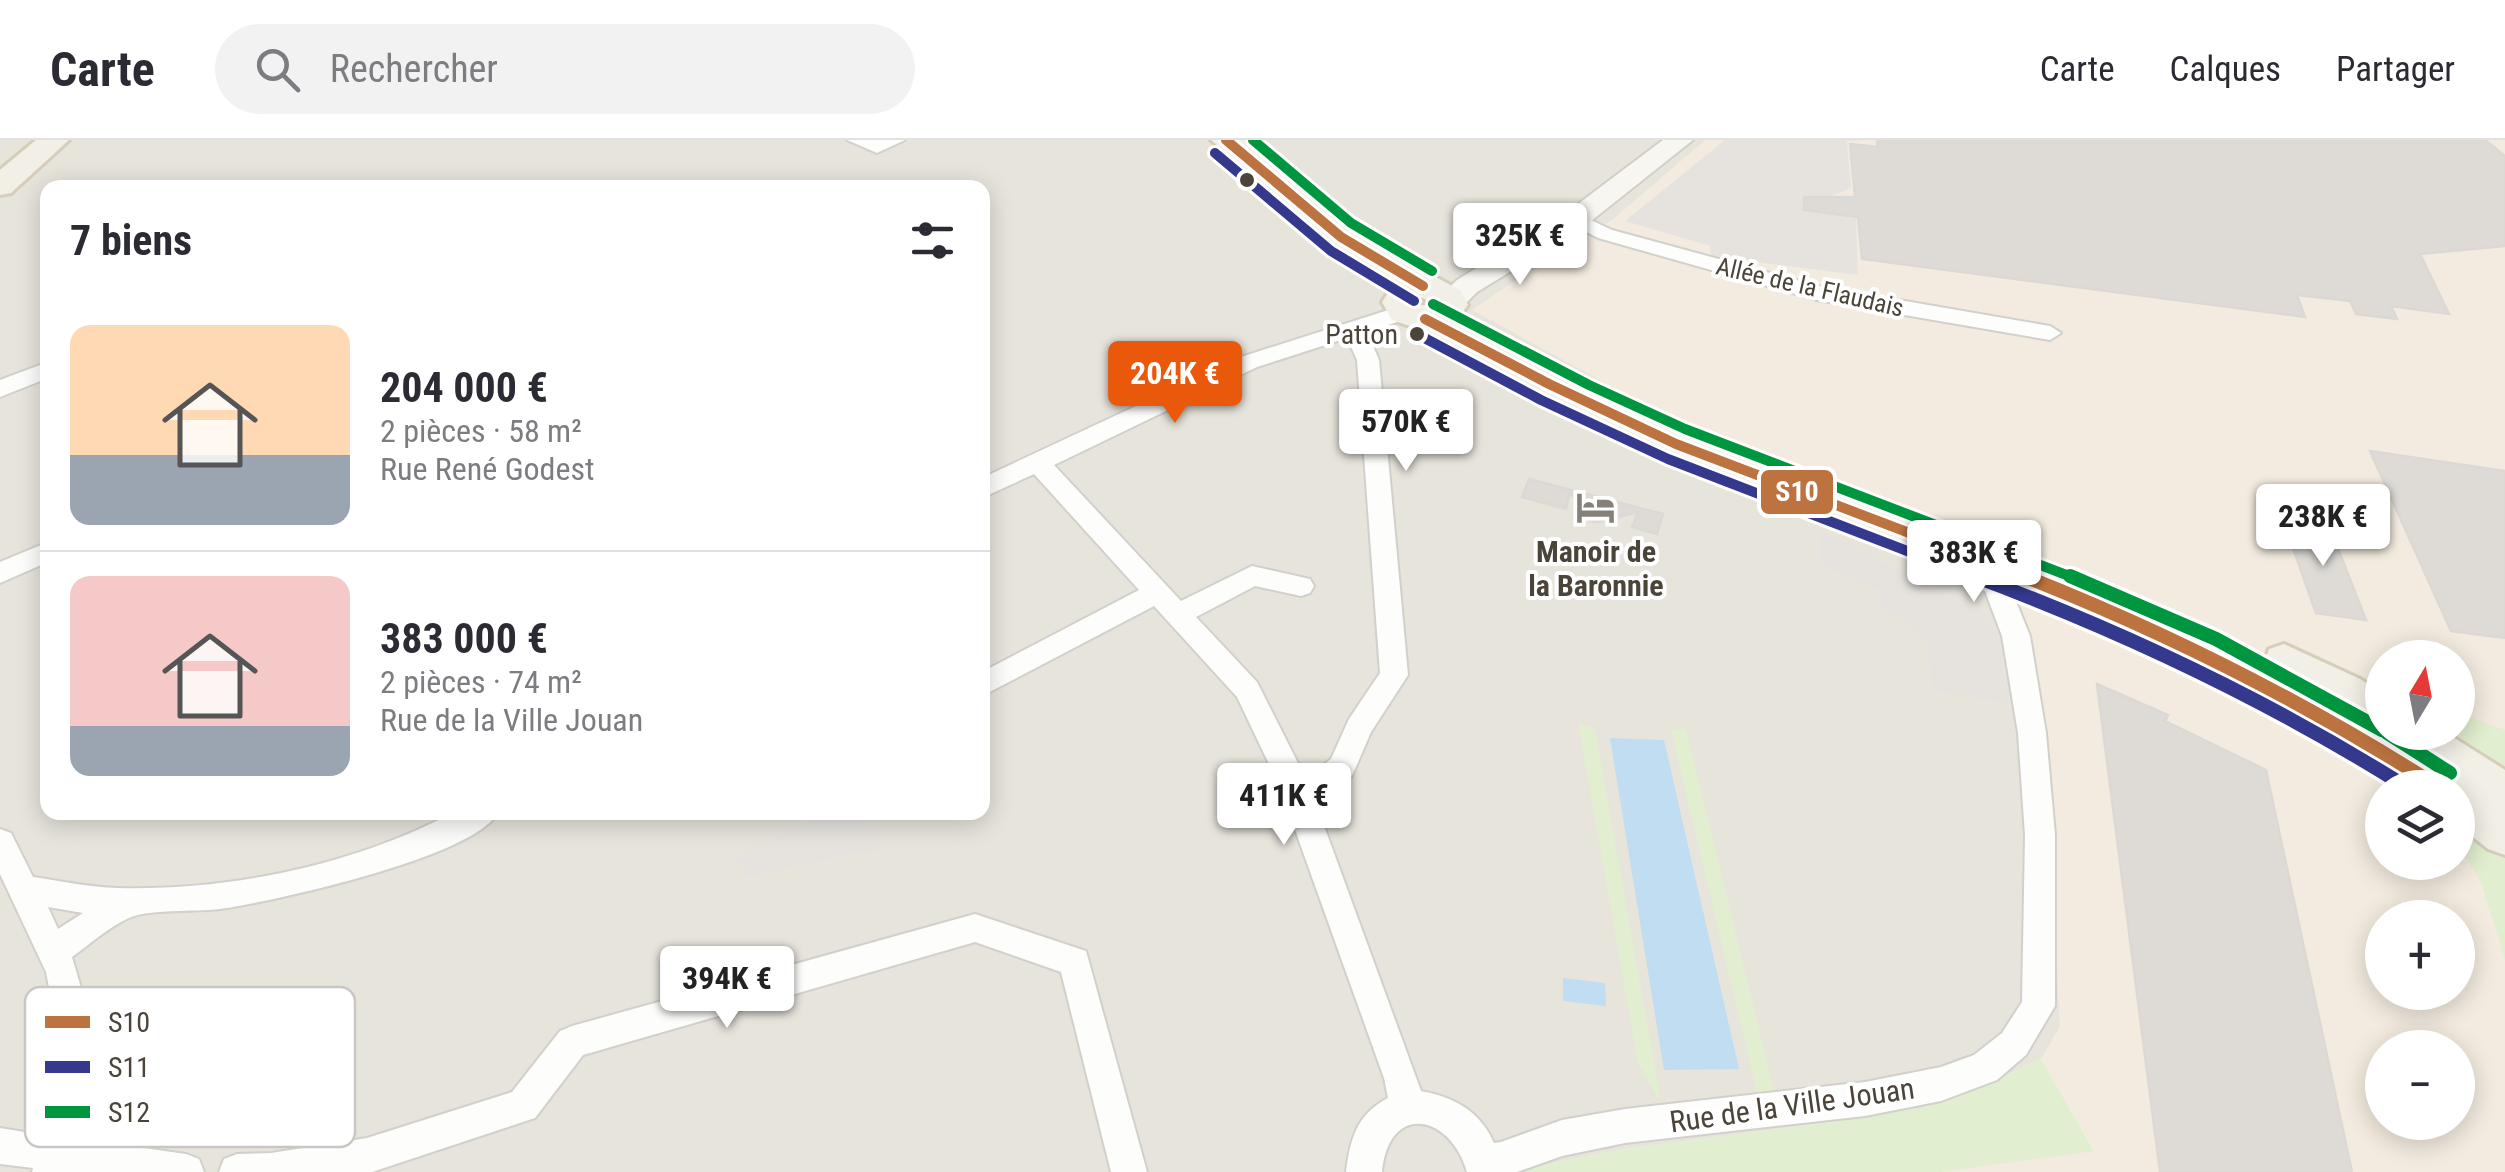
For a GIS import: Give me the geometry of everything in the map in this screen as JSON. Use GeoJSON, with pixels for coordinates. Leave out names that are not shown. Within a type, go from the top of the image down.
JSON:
{"type":"FeatureCollection","features":[{"type":"Feature","properties":{"kind":"main road"},"geometry":{"type":"LineString","coordinates":[[0,186],[54,140]]}},
{"type":"Feature","properties":{"kind":"main road"},"geometry":{"type":"LineString","coordinates":[[1226,140],[1488,355],[1669,443],[2062,592],[2219,661],[2312,707],[2413,770]]}},
{"type":"Feature","properties":{"kind":"main road"},"geometry":{"type":"LineString","coordinates":[[1426,301],[1481,334],[1692,442],[2238,641],[2345,691],[2365,705]]}},
{"type":"Feature","properties":{"kind":"main road"},"geometry":{"type":"LineString","coordinates":[[2436,750],[2505,794]]}},
{"type":"Feature","properties":{"kind":"main road"},"geometry":{"type":"LineString","coordinates":[[2475,812],[2505,835]]}},
{"type":"Feature","properties":{"kind":"street"},"geometry":{"type":"LineString","coordinates":[[858,140],[878,146],[895,140]]}},
{"type":"Feature","properties":{"kind":"street"},"geometry":{"type":"LineString","coordinates":[[990,485],[1249,362],[1355,330],[1426,301],[1567,225],[1680,140]]}},
{"type":"Feature","properties":{"kind":"street","name":"Allée de la Flaudais"},"geometry":{"type":"LineString","coordinates":[[1567,225],[1818,293],[2050,333]]}},
{"type":"Feature","properties":{"kind":"street"},"geometry":{"type":"LineString","coordinates":[[1294,785],[1330,777],[1342,767],[1359,728],[1394,675],[1368,360],[1355,330]]}},
{"type":"Feature","properties":{"kind":"street"},"geometry":{"type":"LineString","coordinates":[[0,389],[40,372]]}},
{"type":"Feature","properties":{"kind":"street"},"geometry":{"type":"LineString","coordinates":[[1037,462],[1247,690],[1294,785],[1402,1078],[1408,1108]]}},
{"type":"Feature","properties":{"kind":"street"},"geometry":{"type":"LineString","coordinates":[[0,573],[40,555]]}},
{"type":"Feature","properties":{"kind":"street","name":"Rue de la Ville Jouan"},"geometry":{"type":"LineString","coordinates":[[1485,1167],[1562,1138],[1625,1126],[1865,1099],[1941,1084],[1985,1068],[2014,1044],[2038,1006],[2042,965],[2040,835],[2022,662],[2010,614],[1994,579],[1980,560]]}},
{"type":"Feature","properties":{"kind":"street"},"geometry":{"type":"LineString","coordinates":[[990,681],[1167,604],[1252,576],[1301,586]]}},
{"type":"Feature","properties":{"kind":"street"},"geometry":{"type":"LineString","coordinates":[[2010,614],[2025,598],[2062,592]]}},
{"type":"Feature","properties":{"kind":"street"},"geometry":{"type":"LineString","coordinates":[[23,890],[126,902],[250,890],[355,866],[466,820]]}},
{"type":"Feature","properties":{"kind":"street"},"geometry":{"type":"LineString","coordinates":[[0,842],[47,938],[63,987]]}},
{"type":"Feature","properties":{"kind":"street"},"geometry":{"type":"LineString","coordinates":[[47,938],[92,898]]}},
{"type":"Feature","properties":{"kind":"street"},"geometry":{"type":"LineString","coordinates":[[47,938],[126,902]]}},
{"type":"Feature","properties":{"kind":"street"},"geometry":{"type":"LineString","coordinates":[[237,1172],[367,1156],[523,1106],[572,1042],[974,928],[1076,962],[1130,1172]]}},
{"type":"Feature","properties":{"kind":"street"},"geometry":{"type":"LineString","coordinates":[[1356,1171],[1374,1128],[1389,1115],[1408,1108],[1430,1108],[1451,1115],[1469,1130],[1485,1167]]}},
{"type":"Feature","properties":{"kind":"street"},"geometry":{"type":"LineString","coordinates":[[0,1146],[51,1163],[186,1172]]}},
{"type":"Feature","properties":{"kind":"shaded area"},"geometry":{"type":"Polygon","coordinates":[[[0,140],[1706,140],[1611,221],[1580,236],[1473,310],[1927,518],[2039,557],[2038,702],[2050,813],[2060,1027],[2041,1059],[1953,1100],[1839,1121],[1631,1148],[1525,1168],[1524,1172],[0,1172],[0,140]]]}},
{"type":"Feature","properties":{"kind":"shaded area"},"geometry":{"type":"Polygon","coordinates":[[[1706,140],[2505,140],[2505,1172],[1940,1172],[2094,1150],[2041,1059],[2060,1027],[2050,813],[2021,602],[2039,557],[1693,431],[1472,310],[1581,236],[1611,221],[1706,140]]]}},
{"type":"Feature","properties":{"kind":"shaded area"},"geometry":{"type":"Polygon","coordinates":[[[1725,140],[1869,140],[1847,141],[1851,188],[1829,197],[1839,215],[1856,217],[1858,275],[1711,256],[1710,246],[1625,221],[1725,140]]]}},
{"type":"Feature","properties":{"kind":"shaded area"},"geometry":{"type":"Polygon","coordinates":[[[1821,531],[1983,613],[1997,633],[2009,703],[1934,691],[1927,641],[1876,603],[1881,591],[1820,565],[1821,531]]]}},
{"type":"Feature","properties":{"kind":"shaded area"},"geometry":{"type":"Polygon","coordinates":[[[812,820],[861,820],[883,848],[746,877],[735,857],[812,820]]]}},
{"type":"Feature","properties":{"kind":"green space"},"geometry":{"type":"Polygon","coordinates":[[[2053,601],[2227,673],[2384,770],[2368,770],[2252,701],[2040,603],[2053,601]]]}},
{"type":"Feature","properties":{"kind":"green space"},"geometry":{"type":"Polygon","coordinates":[[[2475,719],[2505,730],[2505,789],[2460,750],[2475,750],[2475,719]]]}},
{"type":"Feature","properties":{"kind":"green space"},"geometry":{"type":"Polygon","coordinates":[[[1578,723],[1595,729],[1661,1102],[1638,1064],[1578,723]]]}},
{"type":"Feature","properties":{"kind":"green space"},"geometry":{"type":"Polygon","coordinates":[[[1686,729],[1774,1090],[1757,1093],[1671,730],[1686,729]]]}},
{"type":"Feature","properties":{"kind":"green space"},"geometry":{"type":"Polygon","coordinates":[[[2488,834],[2505,855],[2505,960],[2475,872],[2475,839],[2488,834]]]}},
{"type":"Feature","properties":{"kind":"green space"},"geometry":{"type":"Polygon","coordinates":[[[2041,1059],[2094,1151],[1940,1172],[1524,1172],[1524,1168],[1631,1148],[1839,1121],[1953,1100],[2041,1059]]]}},
{"type":"Feature","properties":{"kind":"water"},"geometry":{"type":"Polygon","coordinates":[[[1610,738],[1664,740],[1739,1069],[1664,1070],[1610,738]]]}},
{"type":"Feature","properties":{"kind":"water"},"geometry":{"type":"Polygon","coordinates":[[[1563,978],[1605,983],[1606,1006],[1563,1001],[1563,978]]]}},
{"type":"Feature","properties":{"kind":"building"},"geometry":{"type":"Polygon","coordinates":[[[1877,140],[2485,140],[2505,156],[2505,246],[2420,254],[2449,314],[2391,306],[2397,319],[2356,314],[2350,301],[2297,295],[2305,317],[1862,259],[1858,217],[1804,210],[1804,197],[1855,197],[1850,144],[1878,147],[1877,140]]]}},
{"type":"Feature","properties":{"kind":"building"},"geometry":{"type":"Polygon","coordinates":[[[2370,451],[2505,471],[2505,638],[2451,631],[2370,451]]]}},
{"type":"Feature","properties":{"kind":"building","name":"Manoir de la Baronnie"},"geometry":{"type":"Polygon","coordinates":[[[1529,479],[1663,514],[1657,534],[1632,527],[1638,512],[1590,521],[1570,492],[1566,509],[1522,497],[1529,479]]]}},
{"type":"Feature","properties":{"kind":"building"},"geometry":{"type":"Polygon","coordinates":[[[2282,517],[2328,523],[2366,620],[2316,613],[2282,517]]]}},
{"type":"Feature","properties":{"kind":"building"},"geometry":{"type":"Polygon","coordinates":[[[2097,684],[2168,715],[2165,721],[2266,770],[2352,1172],[2160,1172],[2097,684]]]}},
{"type":"Feature","properties":{"kind":"transit line","name":"S10"},"geometry":{"type":"LineString","coordinates":[[1226,140],[1341,237],[1423,286]]}},
{"type":"Feature","properties":{"kind":"transit line","name":"S12"},"geometry":{"type":"LineString","coordinates":[[1253,140],[1351,223],[1432,271]]}},
{"type":"Feature","properties":{"kind":"transit line","name":"S11"},"geometry":{"type":"LineString","coordinates":[[1215,153],[1331,251],[1414,301]]}},
{"type":"Feature","properties":{"kind":"transit line","name":"S12"},"geometry":{"type":"LineString","coordinates":[[1433,304],[1653,415],[2129,600],[2216,639],[2365,720]]}},
{"type":"Feature","properties":{"kind":"transit line","name":"S10"},"geometry":{"type":"LineString","coordinates":[[1425,319],[1676,444],[2003,568],[2197,649],[2321,714],[2412,770]]}},
{"type":"Feature","properties":{"kind":"transit line","name":"S11"},"geometry":{"type":"LineString","coordinates":[[1417,334],[1541,400],[1668,459],[2061,610],[2190,665],[2301,723],[2378,770]]}},
{"type":"Feature","properties":{"kind":"transit line","name":"S12"},"geometry":{"type":"LineString","coordinates":[[2414,750],[2445,770]]}},
{"type":"Feature","properties":{"kind":"place","name":"Patton"},"geometry":{"type":"Point","coordinates":[1417,334]}},
{"type":"Feature","properties":{"kind":"place","name":"Manoir de la Baronnie"},"geometry":{"type":"Point","coordinates":[1596,507]}}]}
